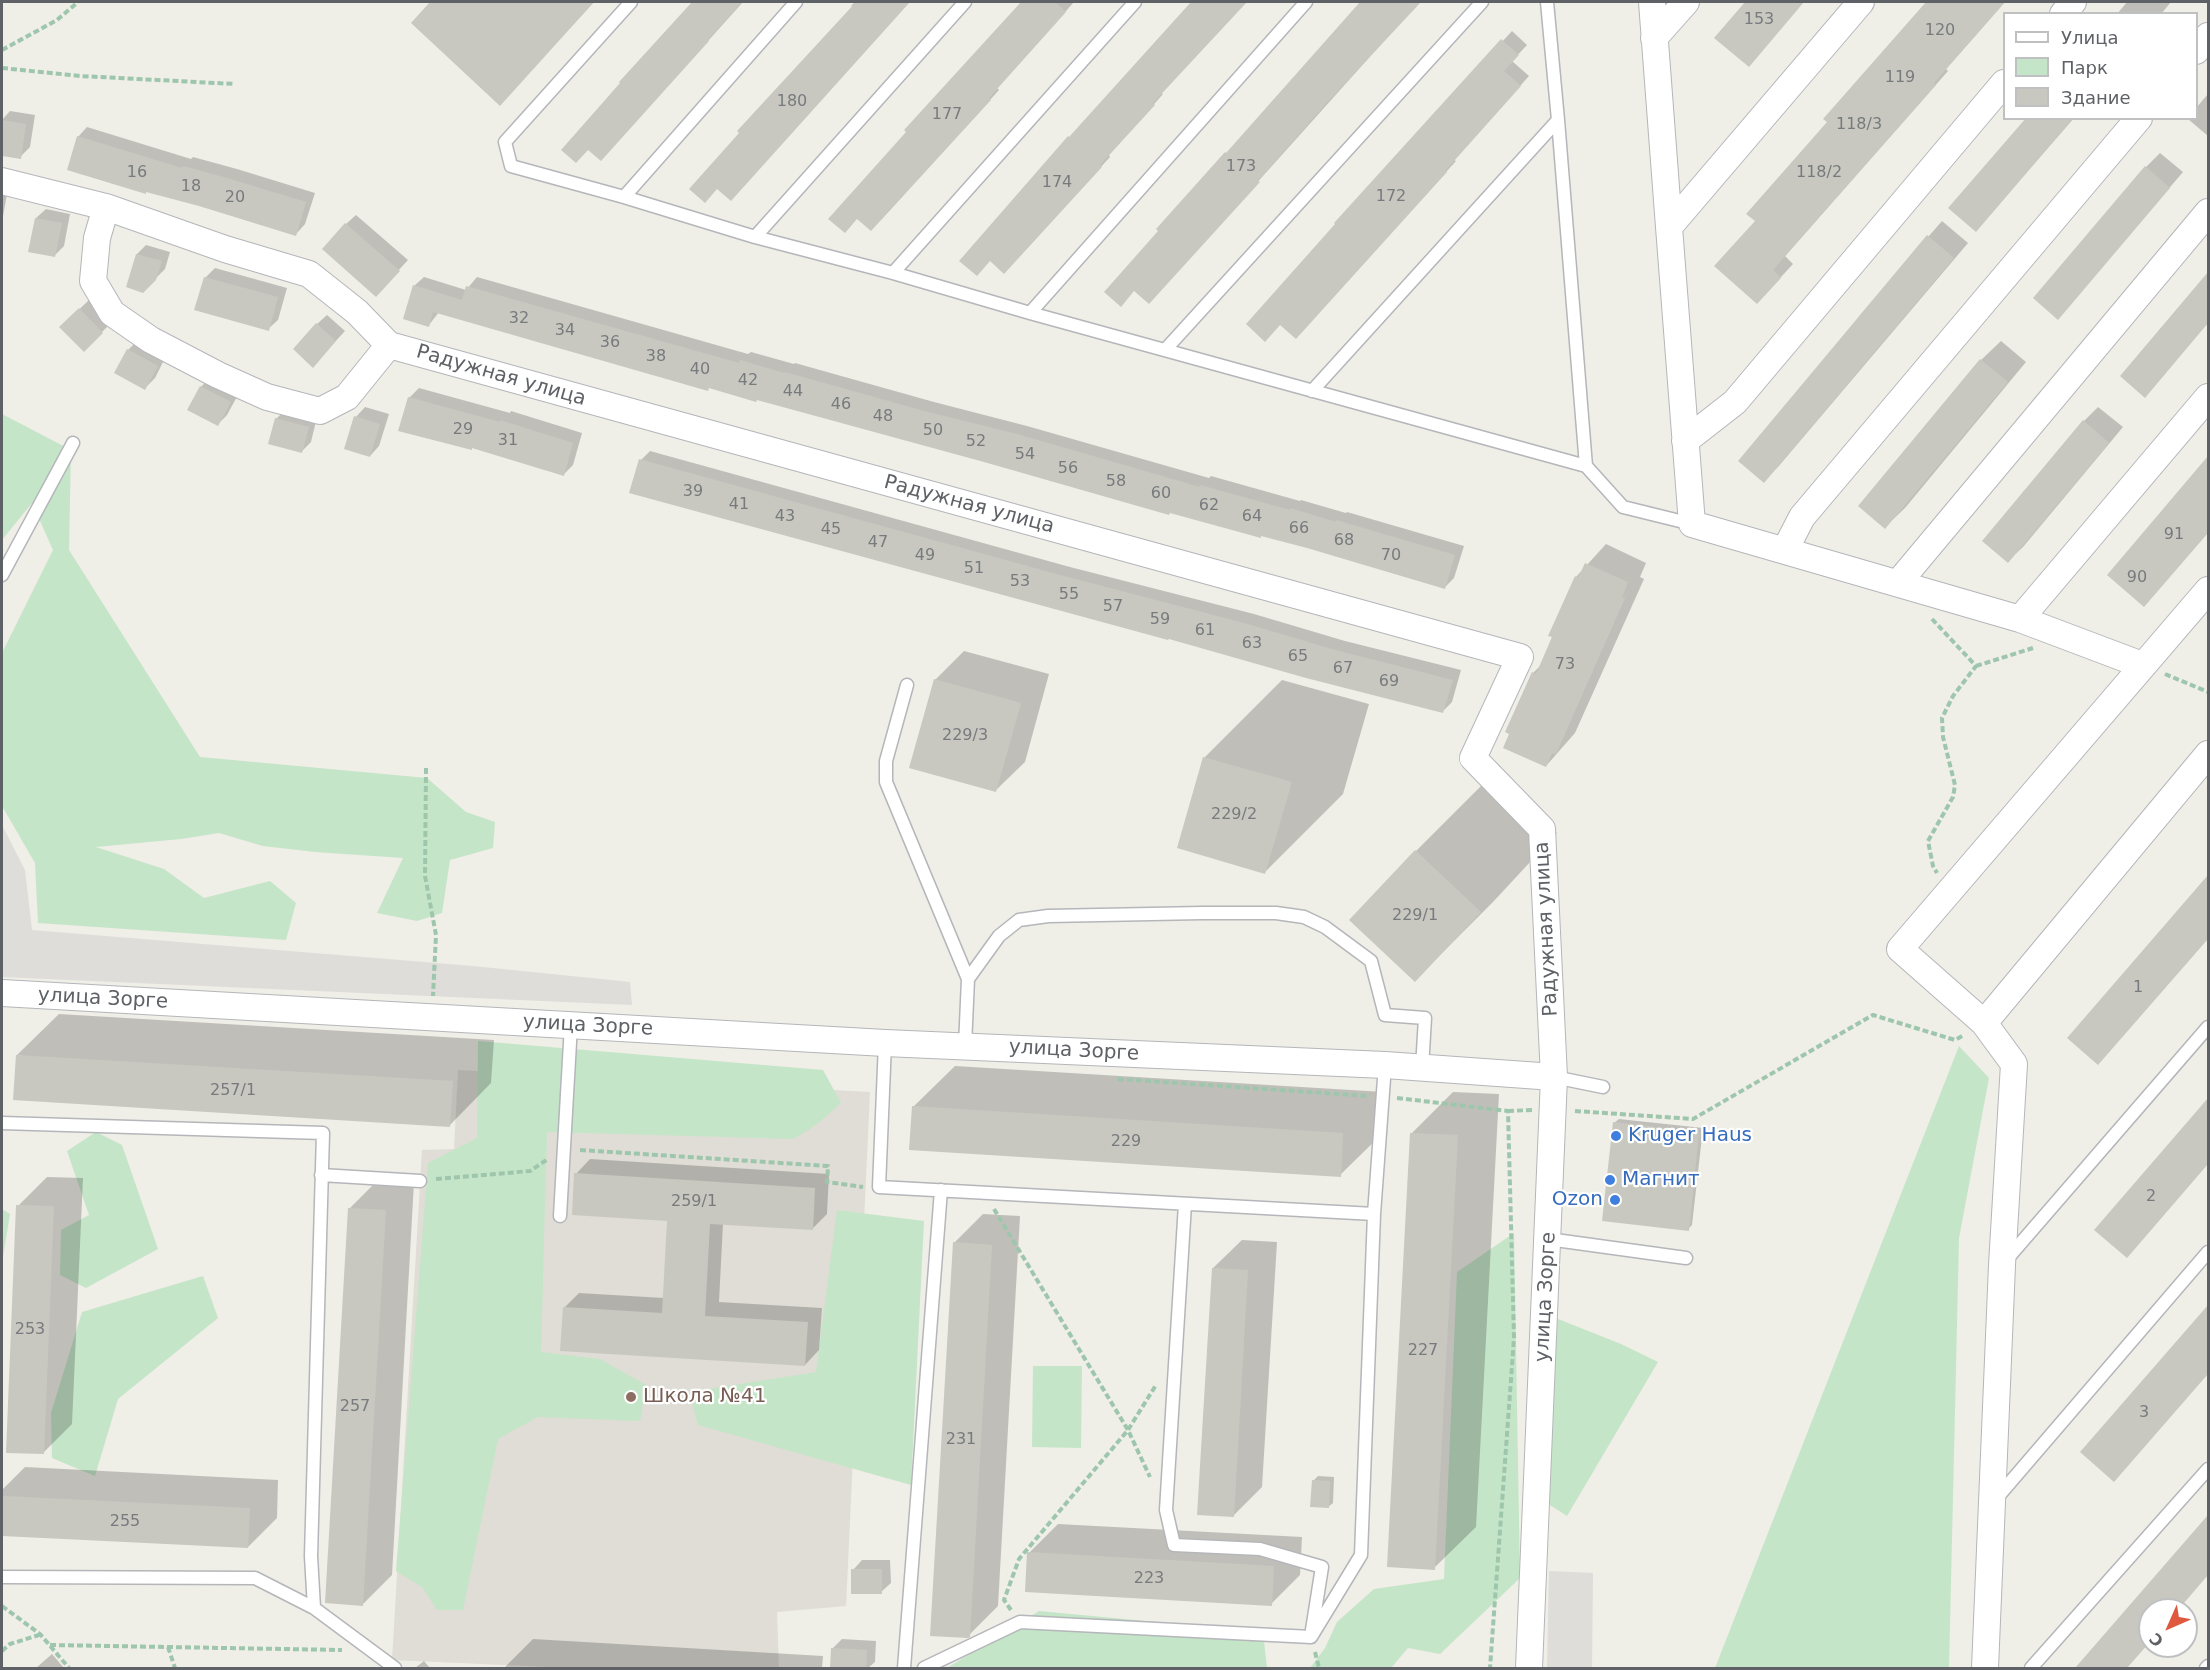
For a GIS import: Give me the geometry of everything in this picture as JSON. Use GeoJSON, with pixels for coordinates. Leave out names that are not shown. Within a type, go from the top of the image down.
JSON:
{"type":"FeatureCollection","features":[{"type":"Feature","properties":{"kind":"street"},"geometry":{"type":"LineString","coordinates":[[1652,2],[1692,524],[2020,620],[2142,665]]}},
{"type":"Feature","properties":{"kind":"street"},"geometry":{"type":"LineString","coordinates":[[1654,38],[1686,2]]}},
{"type":"Feature","properties":{"kind":"street"},"geometry":{"type":"LineString","coordinates":[[1669,227],[1861,2]]}},
{"type":"Feature","properties":{"kind":"street"},"geometry":{"type":"LineString","coordinates":[[2198,48],[2208,36]]}},
{"type":"Feature","properties":{"kind":"street"},"geometry":{"type":"LineString","coordinates":[[1685,441],[1735,402],[2003,84]]}},
{"type":"Feature","properties":{"kind":"street"},"geometry":{"type":"LineString","coordinates":[[1785,550],[1802,517],[2137,120]]}},
{"type":"Feature","properties":{"kind":"street","name":"Радужная улица"},"geometry":{"type":"LineString","coordinates":[[2,182],[106,207],[225,249],[309,274],[357,312],[389,345],[1520,657],[1473,758],[1542,829],[1554,1077]]}},
{"type":"Feature","properties":{"kind":"street"},"geometry":{"type":"LineString","coordinates":[[106,207],[97,237],[93,281],[112,314],[151,340],[218,375],[267,397],[320,411],[347,397],[389,345]]}},
{"type":"Feature","properties":{"kind":"street"},"geometry":{"type":"LineString","coordinates":[[1898,583],[2208,212]]}},
{"type":"Feature","properties":{"kind":"street"},"geometry":{"type":"LineString","coordinates":[[2020,620],[2208,397]]}},
{"type":"Feature","properties":{"kind":"street"},"geometry":{"type":"LineString","coordinates":[[1985,1668],[2002,1265],[2014,1064],[1984,1023],[1900,949],[2208,590]]}},
{"type":"Feature","properties":{"kind":"street"},"geometry":{"type":"LineString","coordinates":[[1984,1023],[2208,754]]}},
{"type":"Feature","properties":{"kind":"street","name":"улица Зорге"},"geometry":{"type":"LineString","coordinates":[[2,993],[885,1043],[1385,1065],[1554,1077],[1529,1668]]}},
{"type":"Feature","properties":{"kind":"lane"},"geometry":{"type":"LineString","coordinates":[[631,2],[505,142],[511,166],[624,197],[755,237],[893,273],[1586,466],[1623,507],[1692,524]]}},
{"type":"Feature","properties":{"kind":"lane"},"geometry":{"type":"LineString","coordinates":[[624,197],[796,2]]}},
{"type":"Feature","properties":{"kind":"lane"},"geometry":{"type":"LineString","coordinates":[[755,237],[965,2]]}},
{"type":"Feature","properties":{"kind":"lane"},"geometry":{"type":"LineString","coordinates":[[893,273],[1135,2]]}},
{"type":"Feature","properties":{"kind":"lane"},"geometry":{"type":"LineString","coordinates":[[1030,313],[1306,2]]}},
{"type":"Feature","properties":{"kind":"lane"},"geometry":{"type":"LineString","coordinates":[[1165,350],[1482,2]]}},
{"type":"Feature","properties":{"kind":"lane"},"geometry":{"type":"LineString","coordinates":[[1547,2],[1586,466]]}},
{"type":"Feature","properties":{"kind":"lane"},"geometry":{"type":"LineString","coordinates":[[1312,391],[1558,120]]}},
{"type":"Feature","properties":{"kind":"lane"},"geometry":{"type":"LineString","coordinates":[[2,575],[73,442]]}},
{"type":"Feature","properties":{"kind":"lane"},"geometry":{"type":"LineString","coordinates":[[907,685],[886,761],[886,782],[968,979],[965,1046]]}},
{"type":"Feature","properties":{"kind":"lane"},"geometry":{"type":"LineString","coordinates":[[968,979],[999,936],[1019,920],[1048,916],[1202,913],[1276,913],[1304,917],[1325,927],[1371,961],[1385,1015],[1425,1018],[1422,1068]]}},
{"type":"Feature","properties":{"kind":"lane"},"geometry":{"type":"LineString","coordinates":[[560,1216],[571,1025]]}},
{"type":"Feature","properties":{"kind":"lane"},"geometry":{"type":"LineString","coordinates":[[2002,1265],[2208,1027]]}},
{"type":"Feature","properties":{"kind":"lane"},"geometry":{"type":"LineString","coordinates":[[885,1043],[879,1187],[1374,1214]]}},
{"type":"Feature","properties":{"kind":"lane"},"geometry":{"type":"LineString","coordinates":[[1311,1637],[1361,1555],[1374,1214],[1385,1065]]}},
{"type":"Feature","properties":{"kind":"lane"},"geometry":{"type":"LineString","coordinates":[[1554,1077],[1603,1087]]}},
{"type":"Feature","properties":{"kind":"lane"},"geometry":{"type":"LineString","coordinates":[[2,1123],[323,1133],[311,1556],[314,1608]]}},
{"type":"Feature","properties":{"kind":"lane"},"geometry":{"type":"LineString","coordinates":[[321,1175],[420,1181]]}},
{"type":"Feature","properties":{"kind":"lane"},"geometry":{"type":"LineString","coordinates":[[904,1668],[941,1190]]}},
{"type":"Feature","properties":{"kind":"lane"},"geometry":{"type":"LineString","coordinates":[[1185,1204],[1166,1510],[1174,1545],[1260,1549],[1322,1567],[1311,1637]]}},
{"type":"Feature","properties":{"kind":"lane"},"geometry":{"type":"LineString","coordinates":[[1548,1239],[1686,1258]]}},
{"type":"Feature","properties":{"kind":"lane"},"geometry":{"type":"LineString","coordinates":[[1992,1503],[2208,1251]]}},
{"type":"Feature","properties":{"kind":"lane"},"geometry":{"type":"LineString","coordinates":[[2031,1668],[2208,1469]]}},
{"type":"Feature","properties":{"kind":"lane"},"geometry":{"type":"LineString","coordinates":[[2,1577],[255,1578],[314,1608],[395,1668]]}},
{"type":"Feature","properties":{"kind":"lane"},"geometry":{"type":"LineString","coordinates":[[924,1668],[1020,1622],[1311,1637]]}},
{"type":"Feature","properties":{"kind":"path"},"geometry":{"type":"LineString","coordinates":[[2,51],[57,20],[78,2]]}},
{"type":"Feature","properties":{"kind":"path"},"geometry":{"type":"LineString","coordinates":[[2,68],[80,76],[235,84]]}},
{"type":"Feature","properties":{"kind":"path"},"geometry":{"type":"LineString","coordinates":[[1929,616],[1976,666]]}},
{"type":"Feature","properties":{"kind":"path"},"geometry":{"type":"LineString","coordinates":[[1949,891],[1933,866],[1928,841],[1953,797],[1954,786],[1942,737],[1942,718],[1953,696],[1976,666],[2068,638]]}},
{"type":"Feature","properties":{"kind":"path"},"geometry":{"type":"LineString","coordinates":[[2142,665],[2208,692]]}},
{"type":"Feature","properties":{"kind":"path"},"geometry":{"type":"LineString","coordinates":[[426,768],[425,876],[436,935],[432,1017]]}},
{"type":"Feature","properties":{"kind":"path"},"geometry":{"type":"LineString","coordinates":[[1382,1097],[1508,1110],[1554,1110],[1693,1119],[1873,1015],[1955,1040],[1984,1023]]}},
{"type":"Feature","properties":{"kind":"path"},"geometry":{"type":"LineString","coordinates":[[1490,1668],[1514,1338],[1508,1110]]}},
{"type":"Feature","properties":{"kind":"path"},"geometry":{"type":"LineString","coordinates":[[420,1181],[530,1171],[564,1149],[828,1166],[827,1182],[879,1187]]}},
{"type":"Feature","properties":{"kind":"path"},"geometry":{"type":"LineString","coordinates":[[984,1193],[1128,1431],[1166,1510]]}},
{"type":"Feature","properties":{"kind":"path"},"geometry":{"type":"LineString","coordinates":[[1020,1622],[1004,1600],[1019,1559],[1128,1431],[1176,1354]]}},
{"type":"Feature","properties":{"kind":"path"},"geometry":{"type":"LineString","coordinates":[[2,1606],[40,1634],[69,1668]]}},
{"type":"Feature","properties":{"kind":"path"},"geometry":{"type":"LineString","coordinates":[[2,1651],[10,1644],[40,1634]]}},
{"type":"Feature","properties":{"kind":"path"},"geometry":{"type":"LineString","coordinates":[[50,1645],[352,1650],[367,1647]]}},
{"type":"Feature","properties":{"kind":"path"},"geometry":{"type":"LineString","coordinates":[[168,1647],[175,1668]]}},
{"type":"Feature","properties":{"kind":"shaded area"},"geometry":{"type":"Polygon","coordinates":[[[2,825],[25,870],[32,930],[473,966],[630,982],[632,1005],[2,977],[2,825]]]}},
{"type":"Feature","properties":{"kind":"shaded area","name":"Школа №41"},"geometry":{"type":"Polygon","coordinates":[[[458,1070],[870,1092],[846,1606],[777,1612],[779,1668],[572,1668],[392,1660],[422,1150],[454,1149],[458,1070]]]}},
{"type":"Feature","properties":{"kind":"shaded area"},"geometry":{"type":"Polygon","coordinates":[[[1549,1571],[1593,1573],[1592,1668],[1547,1668],[1549,1571]]]}},
{"type":"Feature","properties":{"kind":"green space"},"geometry":{"type":"Polygon","coordinates":[[[2,414],[71,450],[69,550],[200,757],[427,778],[466,812],[495,822],[493,848],[450,860],[442,913],[417,921],[377,913],[403,858],[263,846],[219,833],[96,847],[164,869],[204,898],[270,881],[296,903],[286,940],[38,923],[35,863],[2,806],[2,653],[53,550],[32,503],[2,540],[2,414]]]}},
{"type":"Feature","properties":{"kind":"green space"},"geometry":{"type":"Polygon","coordinates":[[[478,1041],[823,1070],[841,1103],[817,1124],[794,1139],[547,1132],[541,1352],[600,1359],[646,1385],[640,1421],[538,1417],[498,1439],[463,1610],[437,1610],[422,1587],[396,1571],[428,1163],[477,1138],[478,1041]]]}},
{"type":"Feature","properties":{"kind":"green space"},"geometry":{"type":"Polygon","coordinates":[[[1959,1046],[1989,1078],[1959,1238],[1949,1668],[1715,1668],[1959,1046]]]}},
{"type":"Feature","properties":{"kind":"green space"},"geometry":{"type":"Polygon","coordinates":[[[96,1132],[122,1145],[158,1249],[86,1288],[60,1275],[61,1230],[89,1215],[67,1151],[96,1132]]]}},
{"type":"Feature","properties":{"kind":"green space"},"geometry":{"type":"Polygon","coordinates":[[[2,1209],[10,1214],[2,1263],[2,1209]]]}},
{"type":"Feature","properties":{"kind":"green space"},"geometry":{"type":"Polygon","coordinates":[[[837,1210],[924,1221],[911,1485],[698,1425],[689,1392],[816,1372],[837,1210]]]}},
{"type":"Feature","properties":{"kind":"green space"},"geometry":{"type":"Polygon","coordinates":[[[1514,1233],[1520,1578],[1440,1654],[1408,1648],[1391,1668],[1310,1668],[1325,1648],[1337,1622],[1374,1589],[1444,1579],[1457,1272],[1514,1233]]]}},
{"type":"Feature","properties":{"kind":"green space"},"geometry":{"type":"Polygon","coordinates":[[[203,1276],[218,1318],[118,1399],[95,1476],[52,1458],[51,1413],[82,1312],[203,1276]]]}},
{"type":"Feature","properties":{"kind":"green space"},"geometry":{"type":"Polygon","coordinates":[[[1553,1317],[1621,1344],[1658,1362],[1567,1516],[1533,1494],[1553,1317]]]}},
{"type":"Feature","properties":{"kind":"green space"},"geometry":{"type":"Polygon","coordinates":[[[1033,1366],[1082,1366],[1081,1448],[1032,1447],[1033,1366]]]}},
{"type":"Feature","properties":{"kind":"green space"},"geometry":{"type":"Polygon","coordinates":[[[1039,1611],[1263,1632],[1267,1668],[947,1668],[1039,1611]]]}},
{"type":"Feature","properties":{"kind":"building"},"geometry":{"type":"Polygon","coordinates":[[[430,2],[594,2],[500,106],[411,23],[430,2]]]}},
{"type":"Feature","properties":{"kind":"building"},"geometry":{"type":"Polygon","coordinates":[[[692,2],[742,2],[601,161],[588,150],[576,163],[561,150],[692,2]]]}},
{"type":"Feature","properties":{"kind":"building"},"geometry":{"type":"Polygon","coordinates":[[[856,2],[910,2],[731,201],[717,189],[705,203],[689,189],[739,133],[737,131],[856,2]]]}},
{"type":"Feature","properties":{"kind":"building"},"geometry":{"type":"Polygon","coordinates":[[[1021,2],[1055,2],[1066,12],[989,98],[991,100],[871,231],[857,219],[845,233],[828,219],[906,132],[904,130],[1021,2]]]}},
{"type":"Feature","properties":{"kind":"building"},"geometry":{"type":"Polygon","coordinates":[[[1191,2],[1247,2],[1153,103],[1155,105],[1100,165],[1102,167],[1004,274],[990,261],[977,276],[959,261],[1068,136],[1191,2]]]}},
{"type":"Feature","properties":{"kind":"building"},"geometry":{"type":"Polygon","coordinates":[[[1360,2],[1421,2],[1324,106],[1258,181],[1260,182],[1149,304],[1134,291],[1121,307],[1104,292],[1158,231],[1156,229],[1360,2]]]}},
{"type":"Feature","properties":{"kind":"building"},"geometry":{"type":"Polygon","coordinates":[[[1745,2],[1804,2],[1749,67],[1714,38],[1745,2]]]}},
{"type":"Feature","properties":{"kind":"building"},"geometry":{"type":"Polygon","coordinates":[[[1926,2],[2005,2],[1934,83],[1936,85],[1773,270],[1781,278],[1757,304],[1714,266],[1755,221],[1746,214],[1827,122],[1823,119],[1926,2]]]}},
{"type":"Feature","properties":{"kind":"building"},"geometry":{"type":"Polygon","coordinates":[[[1501,39],[1519,55],[1504,71],[1521,86],[1446,170],[1447,172],[1296,339],[1280,325],[1265,342],[1246,324],[1501,39]]]}},
{"type":"Feature","properties":{"kind":"building"},"geometry":{"type":"Polygon","coordinates":[[[2,120],[26,124],[21,159],[2,156],[2,120]]]}},
{"type":"Feature","properties":{"kind":"building"},"geometry":{"type":"Polygon","coordinates":[[[2024,120],[2071,120],[1976,232],[1948,208],[2024,120]]]}},
{"type":"Feature","properties":{"kind":"building"},"geometry":{"type":"Polygon","coordinates":[[[77,136],[306,202],[296,236],[199,206],[146,192],[146,194],[67,170],[77,136]]]}},
{"type":"Feature","properties":{"kind":"building"},"geometry":{"type":"Polygon","coordinates":[[[2145,166],[2170,188],[2058,320],[2033,298],[2145,166]]]}},
{"type":"Feature","properties":{"kind":"building"},"geometry":{"type":"Polygon","coordinates":[[[35,218],[62,223],[55,257],[28,252],[35,218]]]}},
{"type":"Feature","properties":{"kind":"building"},"geometry":{"type":"Polygon","coordinates":[[[345,223],[400,271],[376,297],[322,249],[345,223]]]}},
{"type":"Feature","properties":{"kind":"building"},"geometry":{"type":"Polygon","coordinates":[[[1927,235],[1954,258],[1764,483],[1738,461],[1927,235]]]}},
{"type":"Feature","properties":{"kind":"building"},"geometry":{"type":"Polygon","coordinates":[[[136,254],[162,261],[156,280],[143,293],[126,287],[136,254]]]}},
{"type":"Feature","properties":{"kind":"building"},"geometry":{"type":"Polygon","coordinates":[[[2208,272],[2208,323],[2145,398],[2120,376],[2208,272]]]}},
{"type":"Feature","properties":{"kind":"building"},"geometry":{"type":"Polygon","coordinates":[[[204,277],[278,297],[269,331],[194,310],[204,277]]]}},
{"type":"Feature","properties":{"kind":"building"},"geometry":{"type":"Polygon","coordinates":[[[413,285],[462,300],[466,286],[739,363],[740,360],[1017,434],[1200,487],[1200,485],[1290,510],[1290,508],[1336,522],[1336,520],[1455,555],[1445,589],[1307,548],[1170,513],[1169,515],[757,400],[756,402],[709,388],[708,391],[433,312],[429,327],[403,319],[413,285]]]}},
{"type":"Feature","properties":{"kind":"building"},"geometry":{"type":"Polygon","coordinates":[[[79,308],[103,333],[84,352],[59,327],[79,308]]]}},
{"type":"Feature","properties":{"kind":"building"},"geometry":{"type":"Polygon","coordinates":[[[316,323],[336,341],[313,368],[293,349],[316,323]]]}},
{"type":"Feature","properties":{"kind":"building"},"geometry":{"type":"Polygon","coordinates":[[[127,349],[158,366],[145,390],[114,373],[127,349]]]}},
{"type":"Feature","properties":{"kind":"building"},"geometry":{"type":"Polygon","coordinates":[[[1980,359],[2008,382],[1885,529],[1858,506],[1980,359]]]}},
{"type":"Feature","properties":{"kind":"building"},"geometry":{"type":"Polygon","coordinates":[[[200,386],[231,402],[218,426],[187,410],[200,386]]]}},
{"type":"Feature","properties":{"kind":"building"},"geometry":{"type":"Polygon","coordinates":[[[408,397],[500,422],[500,420],[573,443],[564,476],[472,448],[472,450],[398,431],[408,397]]]}},
{"type":"Feature","properties":{"kind":"building"},"geometry":{"type":"Polygon","coordinates":[[[354,416],[380,424],[370,457],[344,449],[354,416]]]}},
{"type":"Feature","properties":{"kind":"building"},"geometry":{"type":"Polygon","coordinates":[[[275,418],[309,427],[302,453],[268,444],[275,418]]]}},
{"type":"Feature","properties":{"kind":"building"},"geometry":{"type":"Polygon","coordinates":[[[2083,420],[2109,443],[2008,563],[1982,541],[2083,420]]]}},
{"type":"Feature","properties":{"kind":"building"},"geometry":{"type":"Polygon","coordinates":[[[2208,456],[2208,533],[2144,607],[2107,575],[2208,456]]]}},
{"type":"Feature","properties":{"kind":"building"},"geometry":{"type":"Polygon","coordinates":[[[639,459],[1060,575],[1244,623],[1335,650],[1453,680],[1443,713],[1306,678],[629,493],[639,459]]]}},
{"type":"Feature","properties":{"kind":"building"},"geometry":{"type":"Polygon","coordinates":[[[1585,563],[1628,582],[1622,597],[1625,598],[1556,754],[1552,753],[1546,767],[1503,748],[1509,734],[1505,732],[1532,672],[1536,674],[1552,637],[1548,636],[1575,576],[1578,578],[1585,563]]]}},
{"type":"Feature","properties":{"kind":"building"},"geometry":{"type":"Polygon","coordinates":[[[934,679],[1021,703],[996,792],[909,768],[934,679]]]}},
{"type":"Feature","properties":{"kind":"building"},"geometry":{"type":"Polygon","coordinates":[[[1203,757],[1292,782],[1265,874],[1177,848],[1203,757]]]}},
{"type":"Feature","properties":{"kind":"building"},"geometry":{"type":"Polygon","coordinates":[[[1415,850],[1481,912],[1415,982],[1349,920],[1415,850]]]}},
{"type":"Feature","properties":{"kind":"building"},"geometry":{"type":"Polygon","coordinates":[[[2208,875],[2208,939],[2098,1065],[2067,1038],[2208,875]]]}},
{"type":"Feature","properties":{"kind":"building"},"geometry":{"type":"Polygon","coordinates":[[[16,1055],[453,1081],[450,1127],[13,1100],[16,1055]]]}},
{"type":"Feature","properties":{"kind":"building"},"geometry":{"type":"Polygon","coordinates":[[[2208,1098],[2208,1164],[2127,1258],[2094,1230],[2208,1098]]]}},
{"type":"Feature","properties":{"kind":"building"},"geometry":{"type":"Polygon","coordinates":[[[912,1106],[1343,1133],[1341,1177],[909,1150],[912,1106]]]}},
{"type":"Feature","properties":{"kind":"building"},"geometry":{"type":"Polygon","coordinates":[[[1613,1122],[1699,1132],[1689,1231],[1602,1221],[1613,1122]]]}},
{"type":"Feature","properties":{"kind":"building"},"geometry":{"type":"Polygon","coordinates":[[[1410,1133],[1458,1135],[1435,1570],[1387,1567],[1410,1133]]]}},
{"type":"Feature","properties":{"kind":"building"},"geometry":{"type":"Polygon","coordinates":[[[574,1173],[815,1188],[813,1230],[710,1224],[705,1316],[808,1322],[805,1366],[560,1351],[563,1307],[662,1313],[667,1221],[572,1215],[574,1173]]]}},
{"type":"Feature","properties":{"kind":"building"},"geometry":{"type":"Polygon","coordinates":[[[16,1205],[54,1206],[44,1454],[6,1453],[16,1205]]]}},
{"type":"Feature","properties":{"kind":"building"},"geometry":{"type":"Polygon","coordinates":[[[348,1208],[386,1210],[363,1606],[325,1603],[348,1208]]]}},
{"type":"Feature","properties":{"kind":"building"},"geometry":{"type":"Polygon","coordinates":[[[953,1242],[992,1245],[970,1637],[968,1638],[930,1636],[953,1242]]]}},
{"type":"Feature","properties":{"kind":"building"},"geometry":{"type":"Polygon","coordinates":[[[1212,1268],[1248,1270],[1234,1517],[1197,1515],[1212,1268]]]}},
{"type":"Feature","properties":{"kind":"building"},"geometry":{"type":"Polygon","coordinates":[[[2208,1305],[2208,1374],[2114,1482],[2080,1452],[2208,1305]]]}},
{"type":"Feature","properties":{"kind":"building"},"geometry":{"type":"Polygon","coordinates":[[[1312,1480],[1330,1481],[1329,1508],[1310,1507],[1312,1480]]]}},
{"type":"Feature","properties":{"kind":"building"},"geometry":{"type":"Polygon","coordinates":[[[2,1496],[250,1508],[248,1548],[2,1536],[2,1496]]]}},
{"type":"Feature","properties":{"kind":"building"},"geometry":{"type":"Polygon","coordinates":[[[2208,1515],[2208,1575],[2188,1598],[2138,1598],[2138,1656],[2127,1668],[2075,1668],[2208,1515]]]}},
{"type":"Feature","properties":{"kind":"building"},"geometry":{"type":"Polygon","coordinates":[[[1027,1552],[1274,1566],[1272,1606],[1025,1592],[1027,1552]]]}},
{"type":"Feature","properties":{"kind":"building"},"geometry":{"type":"Polygon","coordinates":[[[851,1569],[882,1569],[882,1594],[851,1594],[851,1569]]]}},
{"type":"Feature","properties":{"kind":"building"},"geometry":{"type":"Polygon","coordinates":[[[831,1648],[867,1650],[866,1668],[830,1668],[831,1648]]]}},
{"type":"Feature","properties":{"kind":"place","name":"Kruger Haus"},"geometry":{"type":"Point","coordinates":[1616,1136]}},
{"type":"Feature","properties":{"kind":"place","name":"Магнит"},"geometry":{"type":"Point","coordinates":[1610,1180]}},
{"type":"Feature","properties":{"kind":"place","name":"Ozon"},"geometry":{"type":"Point","coordinates":[1615,1200]}},
{"type":"Feature","properties":{"kind":"place","name":"Школа №41"},"geometry":{"type":"Point","coordinates":[631,1397]}}]}
